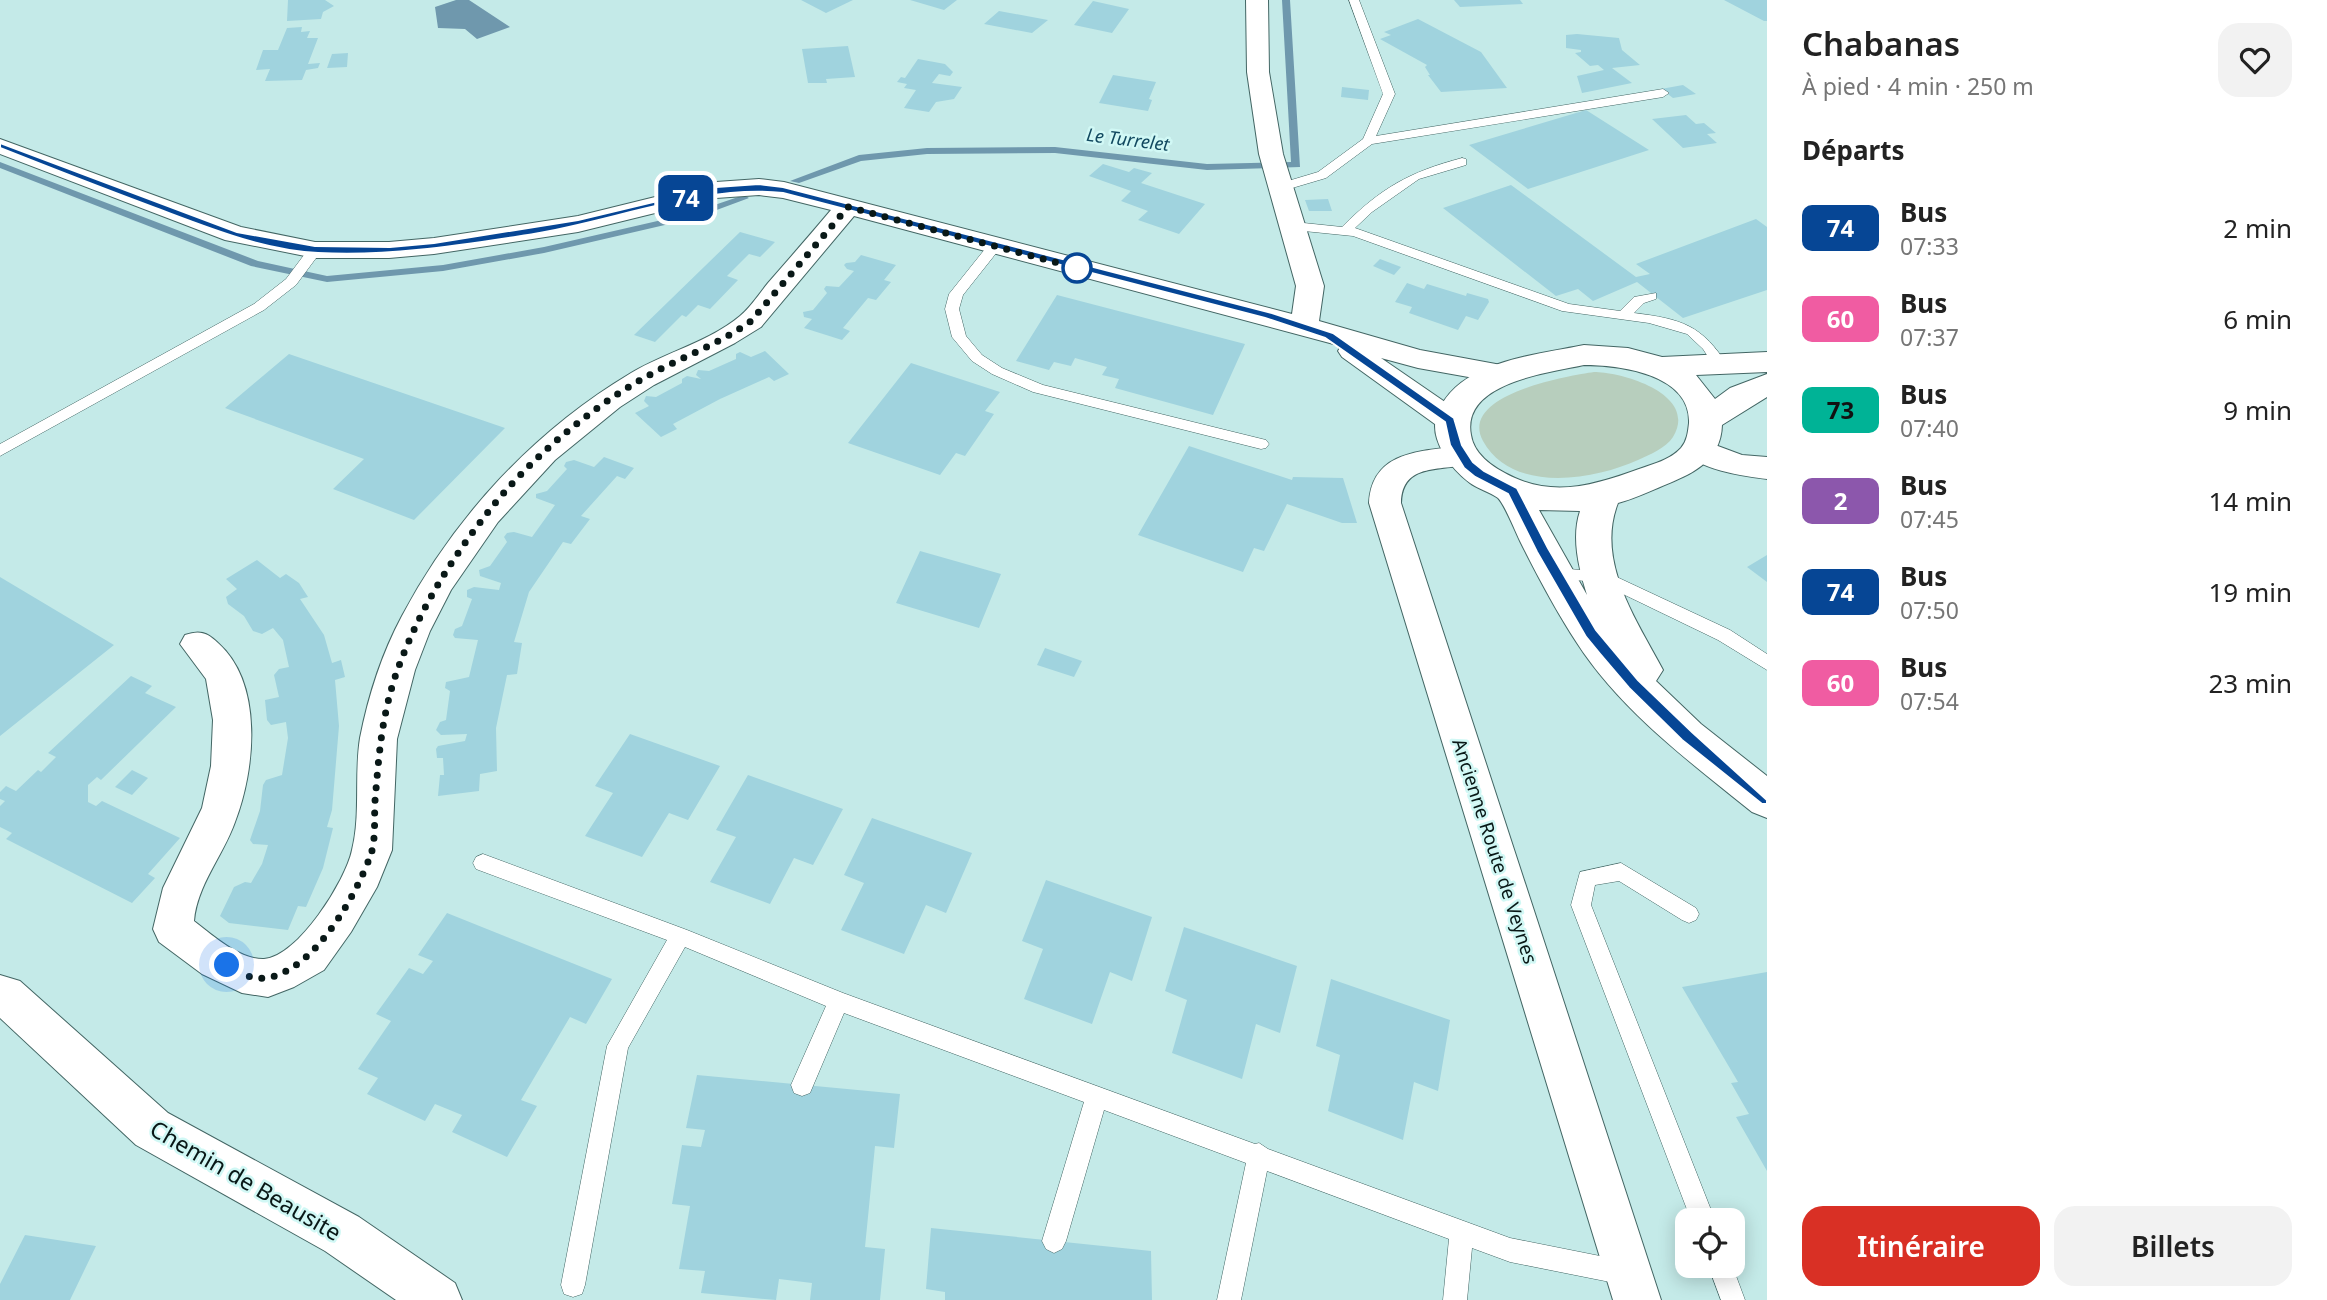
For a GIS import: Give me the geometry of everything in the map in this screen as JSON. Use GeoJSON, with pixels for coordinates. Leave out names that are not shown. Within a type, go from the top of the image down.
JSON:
{"type":"FeatureCollection","features":[{"type":"Feature","properties":{"kind":"main road"},"geometry":{"type":"LineString","coordinates":[[1703,434],[1700,399],[1682,381],[1644,361],[1623,357],[1584,355],[1502,374],[1478,386],[1456,405],[1450,420],[1452,432],[1463,456],[1480,474],[1513,491],[1563,498],[1604,495],[1674,469],[1689,460],[1703,434],[1742,396],[1767,384]]}},
{"type":"Feature","properties":{"kind":"main road"},"geometry":{"type":"LineString","coordinates":[[1657,367],[1767,362]]}},
{"type":"Feature","properties":{"kind":"main road"},"geometry":{"type":"LineString","coordinates":[[1513,491],[1591,634],[1633,684],[1687,736],[1767,800]]}},
{"type":"Feature","properties":{"kind":"main road"},"geometry":{"type":"LineString","coordinates":[[1604,495],[1595,521],[1595,552],[1600,576],[1620,627],[1646,675],[1687,736]]}},
{"type":"Feature","properties":{"kind":"street"},"geometry":{"type":"LineString","coordinates":[[1257,0],[1258,72],[1277,173],[1310,286],[1317,331],[1450,420]]}},
{"type":"Feature","properties":{"kind":"street"},"geometry":{"type":"LineString","coordinates":[[0,146],[234,234],[311,256],[503,237],[738,187],[783,190],[1418,359],[1502,374]]}},
{"type":"Feature","properties":{"kind":"street"},"geometry":{"type":"LineString","coordinates":[[197,643],[216,663],[227,694],[231,732],[227,778],[216,824],[178,895],[173,913],[173,929],[246,977],[266,978],[310,957],[346,905],[372,852],[381,727],[396,675],[418,620],[447,570],[486,514],[542,454],[593,412],[643,378],[735,333],[751,321],[848,207]]}},
{"type":"Feature","properties":{"kind":"street"},"geometry":{"type":"LineString","coordinates":[[1703,434],[1738,465],[1767,468]]}},
{"type":"Feature","properties":{"kind":"street","name":"Ancienne Route de Veynes"},"geometry":{"type":"LineString","coordinates":[[1463,456],[1399,468],[1387,480],[1383,490],[1385,503],[1633,1287]]}},
{"type":"Feature","properties":{"kind":"street","name":"Chemin de Beausite"},"geometry":{"type":"LineString","coordinates":[[0,994],[5,995],[152,1129],[342,1234],[438,1300]]}},
{"type":"Feature","properties":{"kind":"lane"},"geometry":{"type":"LineString","coordinates":[[1354,0],[1389,94],[1368,141]]}},
{"type":"Feature","properties":{"kind":"lane"},"geometry":{"type":"LineString","coordinates":[[1277,173],[1322,175],[1368,141],[1663,93]]}},
{"type":"Feature","properties":{"kind":"lane"},"geometry":{"type":"LineString","coordinates":[[1345,231],[1367,209],[1415,176],[1462,162]]}},
{"type":"Feature","properties":{"kind":"lane"},"geometry":{"type":"LineString","coordinates":[[1294,226],[1355,232],[1567,308],[1624,315],[1692,331],[1708,346],[1721,366]]}},
{"type":"Feature","properties":{"kind":"lane"},"geometry":{"type":"LineString","coordinates":[[994,247],[956,294],[952,309],[959,337],[978,358],[997,371],[1038,388],[1261,444]]}},
{"type":"Feature","properties":{"kind":"lane"},"geometry":{"type":"LineString","coordinates":[[0,451],[259,307],[290,282],[311,256]]}},
{"type":"Feature","properties":{"kind":"lane"},"geometry":{"type":"LineString","coordinates":[[1624,315],[1639,300],[1651,296]]}},
{"type":"Feature","properties":{"kind":"lane"},"geometry":{"type":"LineString","coordinates":[[1556,574],[1600,576],[1724,635],[1767,663]]}},
{"type":"Feature","properties":{"kind":"lane"},"geometry":{"type":"LineString","coordinates":[[483,863],[680,936],[839,1001],[1259,1154],[1510,1250],[1570,1264],[1633,1287]]}},
{"type":"Feature","properties":{"kind":"lane"},"geometry":{"type":"LineString","coordinates":[[1689,914],[1621,872],[1587,878],[1581,905],[1698,1208]]}},
{"type":"Feature","properties":{"kind":"lane"},"geometry":{"type":"LineString","coordinates":[[573,1285],[618,1046],[680,936]]}},
{"type":"Feature","properties":{"kind":"lane"},"geometry":{"type":"LineString","coordinates":[[802,1085],[839,1001]]}},
{"type":"Feature","properties":{"kind":"lane"},"geometry":{"type":"LineString","coordinates":[[1055,1241],[1097,1096]]}},
{"type":"Feature","properties":{"kind":"lane"},"geometry":{"type":"LineString","coordinates":[[1229,1300],[1259,1154]]}},
{"type":"Feature","properties":{"kind":"lane"},"geometry":{"type":"LineString","coordinates":[[1455,1300],[1462,1231]]}},
{"type":"Feature","properties":{"kind":"lane"},"geometry":{"type":"LineString","coordinates":[[1725,1278],[1733,1300]]}},
{"type":"Feature","properties":{"kind":"green space"},"geometry":{"type":"Polygon","coordinates":[[[1594,372],[1638,381],[1667,398],[1676,409],[1678,422],[1670,441],[1662,448],[1620,467],[1577,477],[1555,478],[1533,476],[1513,469],[1496,458],[1483,441],[1479,425],[1486,411],[1500,400],[1540,383],[1594,372]]]}},
{"type":"Feature","properties":{"kind":"water"},"geometry":{"type":"Polygon","coordinates":[[[456,0],[469,0],[510,27],[477,39],[465,29],[438,28],[435,7],[456,0]]]}},
{"type":"Feature","properties":{"kind":"building"},"geometry":{"type":"Polygon","coordinates":[[[288,0],[325,0],[334,6],[323,12],[321,19],[287,21],[288,0]]]}},
{"type":"Feature","properties":{"kind":"building"},"geometry":{"type":"Polygon","coordinates":[[[801,0],[853,0],[826,13],[801,0]]]}},
{"type":"Feature","properties":{"kind":"building"},"geometry":{"type":"Polygon","coordinates":[[[910,0],[957,0],[944,10],[910,0]]]}},
{"type":"Feature","properties":{"kind":"building"},"geometry":{"type":"Polygon","coordinates":[[[1454,0],[1520,0],[1523,4],[1460,7],[1454,0]]]}},
{"type":"Feature","properties":{"kind":"building"},"geometry":{"type":"Polygon","coordinates":[[[1724,0],[1767,0],[1767,21],[1764,21],[1724,0]]]}},
{"type":"Feature","properties":{"kind":"building"},"geometry":{"type":"Polygon","coordinates":[[[1093,1],[1129,9],[1112,33],[1074,25],[1093,1]]]}},
{"type":"Feature","properties":{"kind":"building"},"geometry":{"type":"Polygon","coordinates":[[[999,11],[1048,20],[1032,33],[984,24],[999,11]]]}},
{"type":"Feature","properties":{"kind":"building"},"geometry":{"type":"Polygon","coordinates":[[[1418,19],[1481,52],[1507,88],[1441,92],[1428,75],[1425,67],[1427,65],[1380,39],[1391,35],[1384,32],[1418,19]]]}},
{"type":"Feature","properties":{"kind":"building"},"geometry":{"type":"Polygon","coordinates":[[[302,27],[301,32],[310,31],[307,38],[318,38],[308,64],[320,63],[318,68],[306,70],[302,80],[265,81],[270,69],[256,70],[263,50],[278,50],[287,28],[302,27]]]}},
{"type":"Feature","properties":{"kind":"building"},"geometry":{"type":"Polygon","coordinates":[[[1566,35],[1619,38],[1622,50],[1640,65],[1612,68],[1632,83],[1582,93],[1577,76],[1604,70],[1598,65],[1590,66],[1575,53],[1581,50],[1566,48],[1566,35]]]}},
{"type":"Feature","properties":{"kind":"building"},"geometry":{"type":"Polygon","coordinates":[[[848,46],[855,77],[826,79],[827,83],[808,83],[802,49],[848,46]]]}},
{"type":"Feature","properties":{"kind":"building"},"geometry":{"type":"Polygon","coordinates":[[[348,53],[347,67],[327,68],[332,54],[348,53]]]}},
{"type":"Feature","properties":{"kind":"building"},"geometry":{"type":"Polygon","coordinates":[[[918,59],[945,64],[953,72],[950,76],[939,74],[932,83],[962,87],[954,99],[936,102],[929,112],[904,108],[916,90],[904,88],[907,84],[897,82],[901,77],[905,78],[918,59]]]}},
{"type":"Feature","properties":{"kind":"building"},"geometry":{"type":"Polygon","coordinates":[[[1113,75],[1156,82],[1149,99],[1152,100],[1148,111],[1099,103],[1113,75]]]}},
{"type":"Feature","properties":{"kind":"building"},"geometry":{"type":"Polygon","coordinates":[[[1683,85],[1696,94],[1673,98],[1661,89],[1683,85]]]}},
{"type":"Feature","properties":{"kind":"building"},"geometry":{"type":"Polygon","coordinates":[[[1342,87],[1369,90],[1368,100],[1341,97],[1342,87]]]}},
{"type":"Feature","properties":{"kind":"building"},"geometry":{"type":"Polygon","coordinates":[[[1586,110],[1649,150],[1528,189],[1469,145],[1586,110]]]}},
{"type":"Feature","properties":{"kind":"building"},"geometry":{"type":"Polygon","coordinates":[[[1686,115],[1696,124],[1704,123],[1716,133],[1707,134],[1717,143],[1683,148],[1652,119],[1686,115]]]}},
{"type":"Feature","properties":{"kind":"building"},"geometry":{"type":"Polygon","coordinates":[[[1103,164],[1129,172],[1134,168],[1152,173],[1141,183],[1205,204],[1179,234],[1138,220],[1148,211],[1121,201],[1131,191],[1089,176],[1103,164]]]}},
{"type":"Feature","properties":{"kind":"building"},"geometry":{"type":"Polygon","coordinates":[[[1511,185],[1636,277],[1650,274],[1636,264],[1756,219],[1767,227],[1767,290],[1683,318],[1637,282],[1593,301],[1578,289],[1556,296],[1443,208],[1511,185]]]}},
{"type":"Feature","properties":{"kind":"building"},"geometry":{"type":"Polygon","coordinates":[[[1328,199],[1332,211],[1309,211],[1305,200],[1328,199]]]}},
{"type":"Feature","properties":{"kind":"building"},"geometry":{"type":"Polygon","coordinates":[[[740,232],[775,242],[760,257],[749,254],[727,276],[738,280],[710,309],[698,305],[686,317],[682,315],[655,342],[634,335],[740,232]]]}},
{"type":"Feature","properties":{"kind":"building"},"geometry":{"type":"Polygon","coordinates":[[[861,255],[896,265],[884,280],[891,282],[876,300],[868,298],[843,328],[850,331],[842,340],[804,328],[812,319],[804,317],[803,312],[813,310],[827,293],[824,289],[826,286],[839,287],[854,271],[844,265],[855,262],[861,255]]]}},
{"type":"Feature","properties":{"kind":"building"},"geometry":{"type":"Polygon","coordinates":[[[1380,259],[1401,267],[1394,275],[1373,266],[1380,259]]]}},
{"type":"Feature","properties":{"kind":"building"},"geometry":{"type":"Polygon","coordinates":[[[1407,283],[1424,289],[1427,284],[1466,296],[1467,293],[1488,299],[1489,302],[1478,320],[1466,316],[1458,330],[1409,313],[1412,307],[1395,302],[1407,283]]]}},
{"type":"Feature","properties":{"kind":"building"},"geometry":{"type":"Polygon","coordinates":[[[1057,295],[1245,344],[1213,415],[1115,388],[1119,379],[1102,375],[1107,367],[1075,358],[1071,366],[1054,362],[1049,370],[1016,361],[1057,295]]]}},
{"type":"Feature","properties":{"kind":"building"},"geometry":{"type":"Polygon","coordinates":[[[765,351],[789,374],[774,381],[769,377],[720,399],[673,424],[677,429],[661,437],[635,413],[649,406],[644,401],[646,396],[656,397],[682,383],[682,379],[687,376],[701,379],[696,375],[698,370],[709,371],[736,359],[736,354],[740,352],[751,357],[765,351]]]}},
{"type":"Feature","properties":{"kind":"building"},"geometry":{"type":"Polygon","coordinates":[[[289,354],[505,428],[414,520],[333,489],[364,459],[225,408],[289,354]]]}},
{"type":"Feature","properties":{"kind":"building"},"geometry":{"type":"Polygon","coordinates":[[[911,363],[1000,392],[985,411],[994,414],[965,456],[956,453],[940,475],[848,443],[911,363]]]}},
{"type":"Feature","properties":{"kind":"building"},"geometry":{"type":"Polygon","coordinates":[[[1189,446],[1292,480],[1293,477],[1343,478],[1357,523],[1342,523],[1287,504],[1264,551],[1254,548],[1243,572],[1138,535],[1189,446]]]}},
{"type":"Feature","properties":{"kind":"building"},"geometry":{"type":"Polygon","coordinates":[[[604,457],[634,468],[625,479],[617,476],[581,516],[590,519],[571,544],[563,542],[529,592],[514,642],[522,643],[517,674],[507,675],[496,728],[497,771],[480,774],[479,791],[438,796],[440,775],[444,775],[443,758],[437,758],[436,749],[438,746],[465,741],[467,734],[441,735],[436,730],[440,722],[446,720],[450,691],[445,688],[446,682],[469,677],[478,640],[455,638],[453,635],[455,629],[462,626],[472,599],[467,597],[467,590],[474,587],[499,590],[501,583],[480,576],[479,570],[490,566],[507,542],[504,537],[507,533],[532,537],[555,505],[536,498],[536,494],[547,491],[567,469],[564,466],[566,462],[574,460],[594,467],[604,457]]]}},
{"type":"Feature","properties":{"kind":"building"},"geometry":{"type":"Polygon","coordinates":[[[920,551],[1001,574],[979,628],[896,603],[920,551]]]}},
{"type":"Feature","properties":{"kind":"building"},"geometry":{"type":"Polygon","coordinates":[[[1767,555],[1767,582],[1747,567],[1767,555]]]}},
{"type":"Feature","properties":{"kind":"building"},"geometry":{"type":"Polygon","coordinates":[[[257,560],[280,578],[286,574],[299,583],[308,597],[300,599],[324,635],[332,663],[341,660],[345,677],[335,680],[339,726],[332,810],[327,827],[333,828],[323,868],[306,907],[298,906],[288,930],[229,923],[220,916],[234,887],[245,882],[251,883],[262,864],[268,845],[253,844],[250,840],[260,811],[263,785],[266,780],[282,775],[288,738],[286,722],[271,725],[267,720],[265,700],[279,697],[274,675],[279,669],[289,667],[283,640],[273,628],[262,634],[253,631],[244,616],[228,604],[226,597],[237,589],[226,579],[257,560]]]}},
{"type":"Feature","properties":{"kind":"building"},"geometry":{"type":"Polygon","coordinates":[[[0,577],[114,645],[0,736],[0,577]]]}},
{"type":"Feature","properties":{"kind":"building"},"geometry":{"type":"Polygon","coordinates":[[[1045,648],[1082,661],[1074,677],[1037,665],[1045,648]]]}},
{"type":"Feature","properties":{"kind":"building"},"geometry":{"type":"Polygon","coordinates":[[[131,676],[152,686],[145,693],[176,707],[101,780],[97,777],[88,785],[88,802],[96,806],[102,801],[180,838],[148,874],[155,878],[132,903],[6,839],[12,833],[0,827],[0,806],[5,801],[0,799],[0,792],[6,786],[16,791],[38,770],[41,772],[56,757],[48,753],[131,676]]]}},
{"type":"Feature","properties":{"kind":"building"},"geometry":{"type":"Polygon","coordinates":[[[630,734],[720,766],[688,820],[669,813],[642,857],[585,836],[613,793],[595,786],[630,734]]]}},
{"type":"Feature","properties":{"kind":"building"},"geometry":{"type":"Polygon","coordinates":[[[132,770],[148,778],[132,795],[115,787],[132,770]]]}},
{"type":"Feature","properties":{"kind":"building"},"geometry":{"type":"Polygon","coordinates":[[[748,775],[843,809],[813,865],[794,858],[770,904],[710,882],[736,837],[716,830],[748,775]]]}},
{"type":"Feature","properties":{"kind":"building"},"geometry":{"type":"Polygon","coordinates":[[[872,818],[972,853],[946,913],[926,905],[904,954],[841,930],[864,883],[844,875],[872,818]]]}},
{"type":"Feature","properties":{"kind":"building"},"geometry":{"type":"Polygon","coordinates":[[[1046,880],[1152,917],[1132,981],[1110,972],[1092,1024],[1024,999],[1043,949],[1022,941],[1046,880]]]}},
{"type":"Feature","properties":{"kind":"building"},"geometry":{"type":"Polygon","coordinates":[[[447,913],[612,979],[586,1024],[570,1017],[521,1100],[537,1106],[507,1157],[452,1132],[462,1115],[435,1104],[425,1121],[367,1094],[378,1078],[358,1069],[391,1021],[376,1014],[409,968],[423,974],[433,961],[418,955],[447,913]]]}},
{"type":"Feature","properties":{"kind":"building"},"geometry":{"type":"Polygon","coordinates":[[[1184,927],[1297,966],[1280,1033],[1256,1024],[1242,1079],[1172,1053],[1187,1000],[1165,991],[1184,927]]]}},
{"type":"Feature","properties":{"kind":"building"},"geometry":{"type":"Polygon","coordinates":[[[1767,972],[1767,1171],[1736,1117],[1749,1114],[1731,1083],[1738,1082],[1682,987],[1767,972]]]}},
{"type":"Feature","properties":{"kind":"building"},"geometry":{"type":"Polygon","coordinates":[[[1331,979],[1450,1020],[1438,1091],[1414,1082],[1403,1140],[1328,1111],[1340,1055],[1316,1046],[1331,979]]]}},
{"type":"Feature","properties":{"kind":"building"},"geometry":{"type":"Polygon","coordinates":[[[697,1075],[900,1094],[894,1148],[875,1146],[865,1247],[885,1249],[880,1300],[810,1300],[812,1283],[779,1279],[776,1300],[701,1293],[705,1271],[679,1269],[690,1206],[672,1204],[682,1145],[701,1147],[705,1130],[686,1128],[697,1075]]]}},
{"type":"Feature","properties":{"kind":"building"},"geometry":{"type":"Polygon","coordinates":[[[931,1228],[1151,1251],[1152,1300],[945,1300],[945,1292],[926,1289],[931,1228]]]}},
{"type":"Feature","properties":{"kind":"building"},"geometry":{"type":"Polygon","coordinates":[[[25,1235],[96,1246],[70,1300],[0,1300],[0,1284],[25,1235]]]}},
{"type":"Feature","properties":{"kind":"waterway","name":"Le Turrelet"},"geometry":{"type":"LineString","coordinates":[[795,181],[859,158],[927,151],[1055,150],[1207,167],[1296,165],[1286,0]]}},
{"type":"Feature","properties":{"kind":"waterway","name":"Le Turrelet"},"geometry":{"type":"LineString","coordinates":[[0,165],[255,264],[327,279],[443,268],[544,250],[691,216],[744,198]]}},
{"type":"Feature","properties":{"kind":"bus line","name":"74"},"geometry":{"type":"LineString","coordinates":[[0,146],[234,234],[278,245],[315,250],[390,250],[434,246],[578,223],[716,190],[738,187],[783,190],[1269,316],[1329,335],[1450,420],[1456,445],[1468,465],[1513,491],[1542,549],[1591,634],[1633,684],[1687,736],[1767,800]]}},
{"type":"Feature","properties":{"kind":"route"},"geometry":{"type":"LineString","coordinates":[[227,965],[246,977],[266,978],[286,970],[310,957],[346,905],[372,852],[381,727],[396,675],[418,620],[447,570],[486,514],[542,454],[593,412],[643,378],[735,333],[751,321],[848,207],[1077,268]]}}]}
